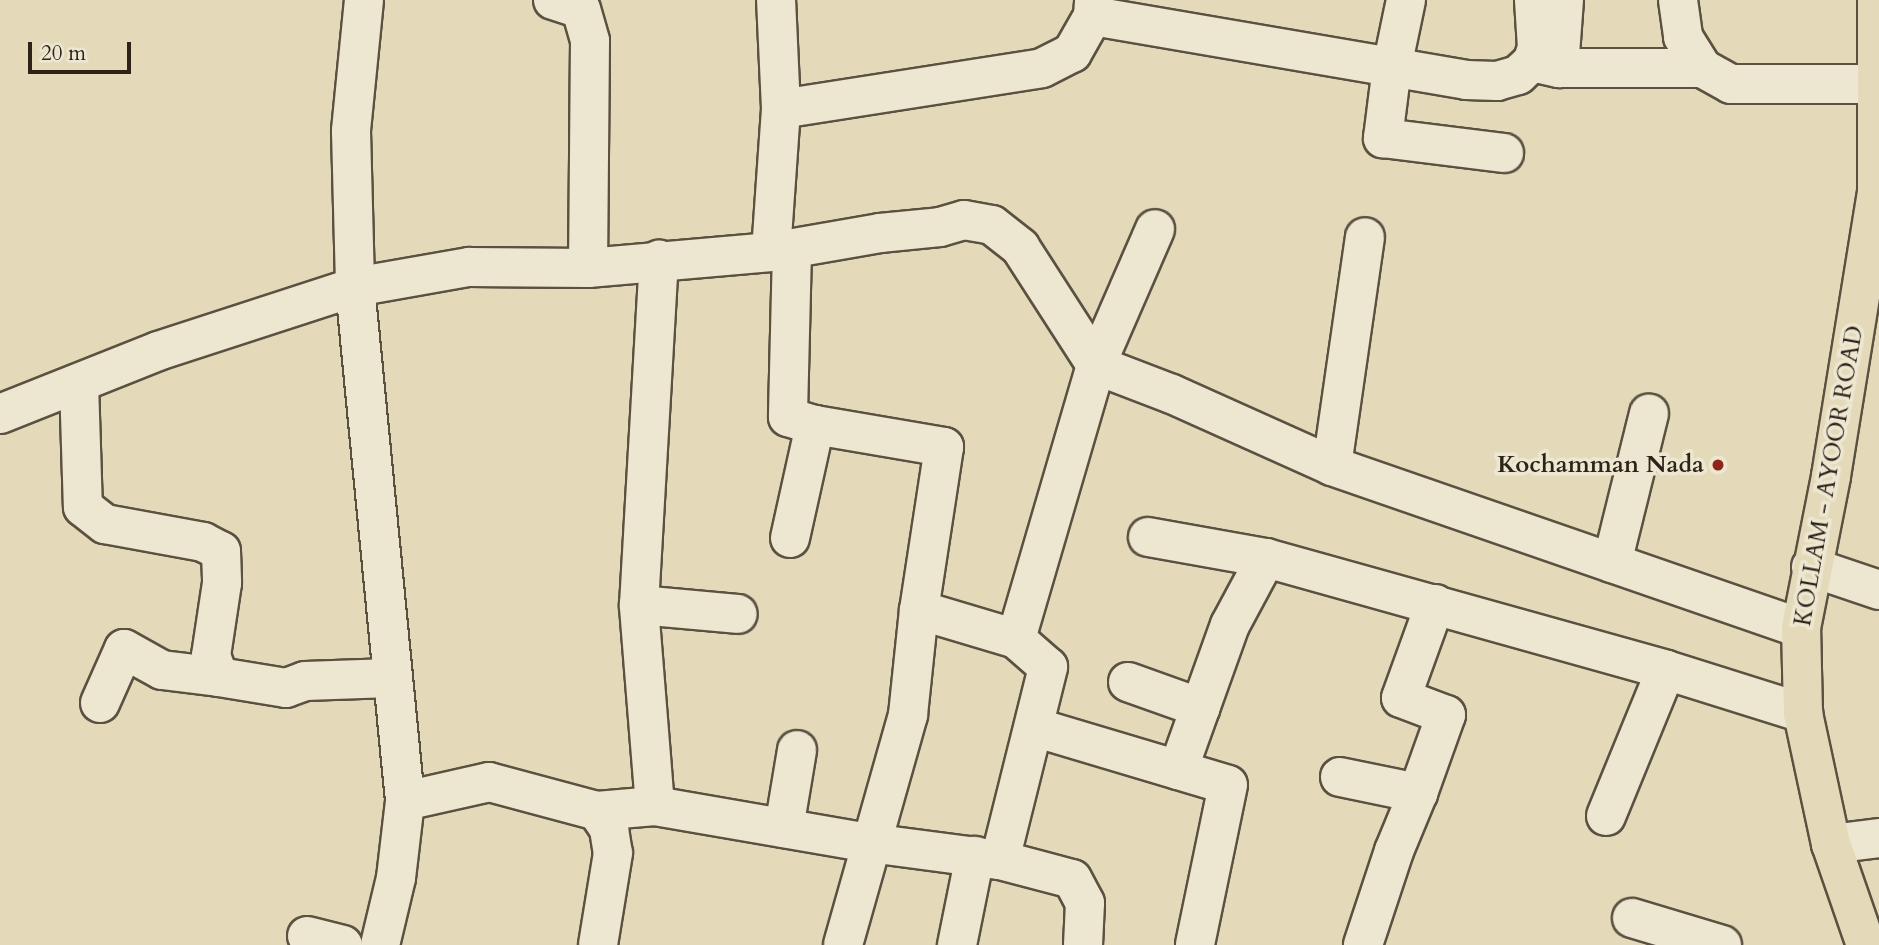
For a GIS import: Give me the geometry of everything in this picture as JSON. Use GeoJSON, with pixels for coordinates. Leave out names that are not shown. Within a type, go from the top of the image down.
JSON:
{"type":"FeatureCollection","features":[{"type":"Feature","properties":{"kind":"main road","name":"KOLLAM - AYOOR ROAD"},"geometry":{"type":"LineString","coordinates":[[1866,945],[1832,844],[1803,712],[1801,628],[1831,476],[1877,193],[1877,0]]}},
{"type":"Feature","properties":{"kind":"street"},"geometry":{"type":"LineString","coordinates":[[364,0],[351,131],[355,287],[405,801],[396,878],[380,945]]}},
{"type":"Feature","properties":{"kind":"street"},"geometry":{"type":"LineString","coordinates":[[554,0],[581,9],[590,41],[588,268]]}},
{"type":"Feature","properties":{"kind":"street"},"geometry":{"type":"LineString","coordinates":[[776,0],[781,109],[781,251],[788,417],[814,425],[944,447],[919,610],[908,715],[843,945]]}},
{"type":"Feature","properties":{"kind":"street"},"geometry":{"type":"LineString","coordinates":[[1406,0],[1392,67],[1383,138],[1504,153]]}},
{"type":"Feature","properties":{"kind":"street"},"geometry":{"type":"LineString","coordinates":[[1534,0],[1537,48],[1546,65]]}},
{"type":"Feature","properties":{"kind":"street"},"geometry":{"type":"LineString","coordinates":[[1546,65],[1564,0]]}},
{"type":"Feature","properties":{"kind":"street"},"geometry":{"type":"LineString","coordinates":[[1678,0],[1683,37],[1702,68]]}},
{"type":"Feature","properties":{"kind":"street"},"geometry":{"type":"LineString","coordinates":[[781,109],[1042,68],[1072,53],[1093,8],[1466,80],[1497,81],[1546,65],[1702,68],[1731,84],[1878,84]]}},
{"type":"Feature","properties":{"kind":"street"},"geometry":{"type":"LineString","coordinates":[[0,412],[158,351],[355,287],[469,267],[588,268],[781,251],[880,233],[940,227],[964,220],[992,225],[1020,247],[1096,365],[1171,394],[1332,466],[1801,628]]}},
{"type":"Feature","properties":{"kind":"street"},"geometry":{"type":"LineString","coordinates":[[1016,639],[1096,365],[1155,229]]}},
{"type":"Feature","properties":{"kind":"street"},"geometry":{"type":"LineString","coordinates":[[1332,466],[1365,237]]}},
{"type":"Feature","properties":{"kind":"street"},"geometry":{"type":"LineString","coordinates":[[655,806],[639,605],[659,260]]}},
{"type":"Feature","properties":{"kind":"street"},"geometry":{"type":"LineString","coordinates":[[79,383],[83,507],[105,524],[203,542],[221,551],[222,583],[211,656],[219,677]]}},
{"type":"Feature","properties":{"kind":"street"},"geometry":{"type":"LineString","coordinates":[[1612,563],[1649,414]]}},
{"type":"Feature","properties":{"kind":"street"},"geometry":{"type":"LineString","coordinates":[[790,538],[814,425]]}},
{"type":"Feature","properties":{"kind":"street"},"geometry":{"type":"LineString","coordinates":[[1148,537],[1266,558],[1666,670],[1803,712]]}},
{"type":"Feature","properties":{"kind":"street"},"geometry":{"type":"LineString","coordinates":[[1178,770],[1230,625],[1266,558]]}},
{"type":"Feature","properties":{"kind":"street"},"geometry":{"type":"LineString","coordinates":[[1811,567],[1879,590]]}},
{"type":"Feature","properties":{"kind":"street"},"geometry":{"type":"LineString","coordinates":[[1363,945],[1394,851],[1446,715],[1401,698],[1435,604]]}},
{"type":"Feature","properties":{"kind":"street"},"geometry":{"type":"LineString","coordinates":[[639,605],[738,614]]}},
{"type":"Feature","properties":{"kind":"street"},"geometry":{"type":"LineString","coordinates":[[919,610],[1016,639],[1048,667],[1034,727],[957,945]]}},
{"type":"Feature","properties":{"kind":"street"},"geometry":{"type":"LineString","coordinates":[[100,703],[124,649],[162,670],[286,688],[305,681],[391,678]]}},
{"type":"Feature","properties":{"kind":"street"},"geometry":{"type":"LineString","coordinates":[[1606,816],[1666,670]]}},
{"type":"Feature","properties":{"kind":"street"},"geometry":{"type":"LineString","coordinates":[[1128,682],[1201,708]]}},
{"type":"Feature","properties":{"kind":"street"},"geometry":{"type":"LineString","coordinates":[[1034,727],[1228,785],[1195,945]]}},
{"type":"Feature","properties":{"kind":"street"},"geometry":{"type":"LineString","coordinates":[[783,828],[797,750]]}},
{"type":"Feature","properties":{"kind":"street"},"geometry":{"type":"LineString","coordinates":[[1340,777],[1418,793]]}},
{"type":"Feature","properties":{"kind":"street"},"geometry":{"type":"LineString","coordinates":[[405,801],[489,782],[597,811],[655,806],[870,843],[988,858],[1072,879],[1085,903],[1083,945]]}},
{"type":"Feature","properties":{"kind":"street"},"geometry":{"type":"LineString","coordinates":[[597,811],[609,829],[613,853],[597,945]]}},
{"type":"Feature","properties":{"kind":"street"},"geometry":{"type":"LineString","coordinates":[[1832,844],[1879,838]]}},
{"type":"Feature","properties":{"kind":"street"},"geometry":{"type":"LineString","coordinates":[[1632,918],[1722,945]]}},
{"type":"Feature","properties":{"kind":"place","name":"Kochamman Nada"},"geometry":{"type":"Point","coordinates":[1718,465]}}]}
